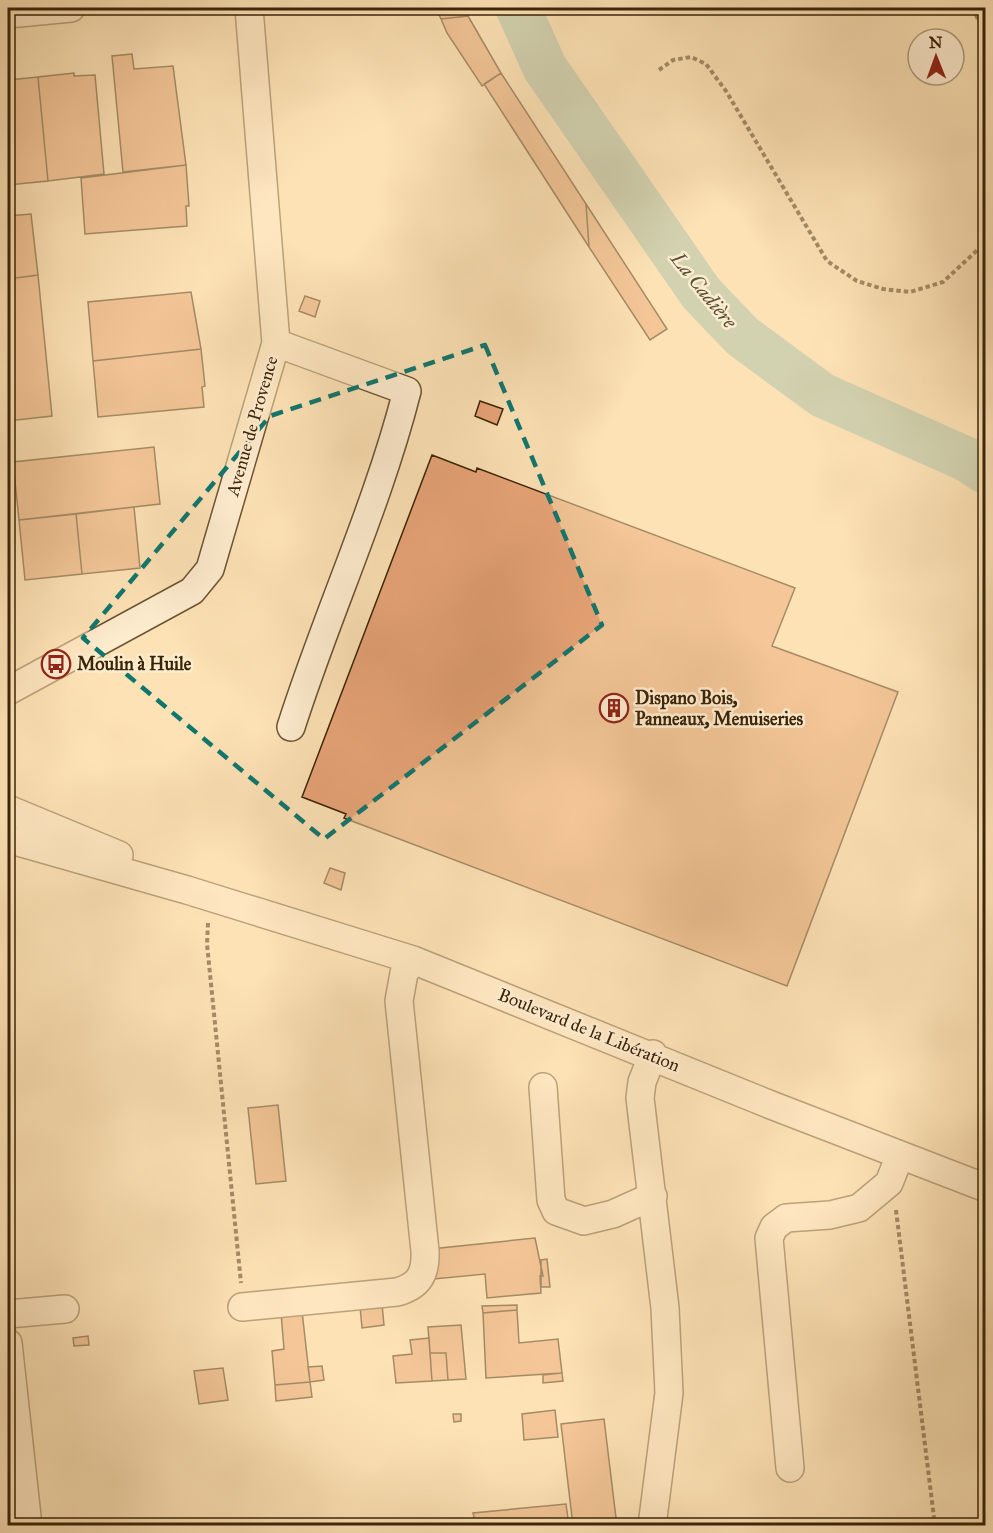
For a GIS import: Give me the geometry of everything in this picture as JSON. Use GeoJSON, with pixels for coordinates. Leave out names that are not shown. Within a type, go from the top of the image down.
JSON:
{"type":"FeatureCollection","features":[{"type":"Feature","properties":{"kind":"street"},"geometry":{"type":"LineString","coordinates":[[8,14],[71,8]]}},
{"type":"Feature","properties":{"kind":"street","name":"Avenue de Provence"},"geometry":{"type":"LineString","coordinates":[[8,691],[192,591],[204,579],[214,558],[276,343],[249,8]]}},
{"type":"Feature","properties":{"kind":"street"},"geometry":{"type":"LineString","coordinates":[[276,343],[407,391],[396,435],[314,653],[291,727]]}},
{"type":"Feature","properties":{"kind":"street","name":"Boulevard de la Libération"},"geometry":{"type":"LineString","coordinates":[[8,809],[125,858],[187,890]]}},
{"type":"Feature","properties":{"kind":"street","name":"Boulevard de la Libération"},"geometry":{"type":"LineString","coordinates":[[8,839],[187,890],[413,960],[986,1188]]}},
{"type":"Feature","properties":{"kind":"street"},"geometry":{"type":"LineString","coordinates":[[242,1307],[398,1292],[412,1288],[420,1280],[425,1266],[425,1251],[399,1000],[404,973],[413,960]]}},
{"type":"Feature","properties":{"kind":"street"},"geometry":{"type":"LineString","coordinates":[[652,1526],[669,1393],[665,1308],[640,1098],[642,1082],[653,1054]]}},
{"type":"Feature","properties":{"kind":"street"},"geometry":{"type":"LineString","coordinates":[[543,1087],[551,1200],[556,1211],[584,1221],[613,1214],[653,1196]]}},
{"type":"Feature","properties":{"kind":"street"},"geometry":{"type":"LineString","coordinates":[[790,1468],[769,1238],[774,1227],[786,1218],[846,1213],[859,1208],[889,1183],[900,1155]]}},
{"type":"Feature","properties":{"kind":"street"},"geometry":{"type":"LineString","coordinates":[[8,1314],[65,1309]]}},
{"type":"Feature","properties":{"kind":"street"},"geometry":{"type":"LineString","coordinates":[[8,1343],[28,1526]]}},
{"type":"Feature","properties":{"kind":"path"},"geometry":{"type":"LineString","coordinates":[[973,8],[986,38]]}},
{"type":"Feature","properties":{"kind":"path"},"geometry":{"type":"LineString","coordinates":[[659,70],[673,60],[690,57],[706,64],[726,91],[827,261],[857,281],[883,289],[910,292],[943,282],[986,242]]}},
{"type":"Feature","properties":{"kind":"path"},"geometry":{"type":"LineString","coordinates":[[218,901],[209,920],[207,944],[242,1307]]}},
{"type":"Feature","properties":{"kind":"path"},"geometry":{"type":"LineString","coordinates":[[889,1183],[898,1221],[935,1526]]}},
{"type":"Feature","properties":{"kind":"highlighted area"},"geometry":{"type":"Polygon","coordinates":[[[485,345],[602,625],[324,839],[83,638],[270,416],[485,345]]]}},
{"type":"Feature","properties":{"kind":"building"},"geometry":{"type":"Polygon","coordinates":[[[436,8],[463,8],[468,16],[441,19],[436,8]]]}},
{"type":"Feature","properties":{"kind":"building"},"geometry":{"type":"Polygon","coordinates":[[[468,16],[501,73],[482,86],[447,33],[441,19],[468,16]]]}},
{"type":"Feature","properties":{"kind":"building"},"geometry":{"type":"Polygon","coordinates":[[[132,54],[134,69],[173,66],[186,165],[123,172],[112,56],[132,54]]]}},
{"type":"Feature","properties":{"kind":"building"},"geometry":{"type":"Polygon","coordinates":[[[74,73],[74,76],[95,75],[104,174],[48,181],[38,77],[74,73]]]}},
{"type":"Feature","properties":{"kind":"building"},"geometry":{"type":"Polygon","coordinates":[[[501,73],[586,204],[589,247],[484,84],[501,73]]]}},
{"type":"Feature","properties":{"kind":"building"},"geometry":{"type":"Polygon","coordinates":[[[38,77],[48,181],[8,185],[8,80],[38,77]]]}},
{"type":"Feature","properties":{"kind":"building"},"geometry":{"type":"Polygon","coordinates":[[[186,165],[189,206],[186,206],[187,226],[85,234],[81,178],[186,165]]]}},
{"type":"Feature","properties":{"kind":"building"},"geometry":{"type":"Polygon","coordinates":[[[586,204],[667,329],[650,340],[589,247],[586,204]]]}},
{"type":"Feature","properties":{"kind":"building"},"geometry":{"type":"Polygon","coordinates":[[[31,214],[38,275],[8,279],[8,216],[31,214]]]}},
{"type":"Feature","properties":{"kind":"building"},"geometry":{"type":"Polygon","coordinates":[[[38,275],[52,416],[8,421],[8,279],[38,275]]]}},
{"type":"Feature","properties":{"kind":"building"},"geometry":{"type":"Polygon","coordinates":[[[191,292],[201,349],[93,361],[88,302],[191,292]]]}},
{"type":"Feature","properties":{"kind":"building"},"geometry":{"type":"Polygon","coordinates":[[[305,296],[320,301],[315,317],[299,311],[305,296]]]}},
{"type":"Feature","properties":{"kind":"building"},"geometry":{"type":"Polygon","coordinates":[[[201,349],[205,386],[202,387],[204,407],[98,417],[93,361],[201,349]]]}},
{"type":"Feature","properties":{"kind":"building"},"geometry":{"type":"Polygon","coordinates":[[[480,401],[503,409],[497,425],[475,416],[480,401]]]}},
{"type":"Feature","properties":{"kind":"building"},"geometry":{"type":"Polygon","coordinates":[[[154,447],[160,504],[19,520],[13,462],[154,447]]]}},
{"type":"Feature","properties":{"kind":"building","name":"Dispano Bois, Panneaux, Menuiseries"},"geometry":{"type":"Polygon","coordinates":[[[432,455],[476,472],[477,468],[795,588],[772,646],[898,692],[787,986],[344,818],[346,814],[302,797],[432,455]]]}},
{"type":"Feature","properties":{"kind":"building"},"geometry":{"type":"Polygon","coordinates":[[[134,507],[140,568],[82,574],[76,514],[134,507]]]}},
{"type":"Feature","properties":{"kind":"building"},"geometry":{"type":"Polygon","coordinates":[[[76,514],[82,574],[25,580],[19,520],[76,514]]]}},
{"type":"Feature","properties":{"kind":"building"},"geometry":{"type":"Polygon","coordinates":[[[330,868],[345,873],[341,890],[324,883],[330,868]]]}},
{"type":"Feature","properties":{"kind":"building"},"geometry":{"type":"Polygon","coordinates":[[[278,1105],[286,1181],[256,1184],[248,1108],[278,1105]]]}},
{"type":"Feature","properties":{"kind":"building"},"geometry":{"type":"Polygon","coordinates":[[[535,1238],[543,1276],[540,1276],[541,1293],[487,1298],[485,1274],[434,1279],[431,1249],[535,1238]]]}},
{"type":"Feature","properties":{"kind":"building"},"geometry":{"type":"Polygon","coordinates":[[[547,1259],[550,1287],[541,1287],[541,1260],[547,1259]]]}},
{"type":"Feature","properties":{"kind":"building"},"geometry":{"type":"Polygon","coordinates":[[[382,1304],[384,1325],[362,1328],[360,1306],[382,1304]]]}},
{"type":"Feature","properties":{"kind":"building"},"geometry":{"type":"Polygon","coordinates":[[[517,1305],[517,1310],[483,1313],[482,1306],[517,1305]]]}},
{"type":"Feature","properties":{"kind":"building"},"geometry":{"type":"Polygon","coordinates":[[[517,1310],[519,1343],[558,1339],[562,1373],[486,1378],[483,1313],[517,1310]]]}},
{"type":"Feature","properties":{"kind":"building"},"geometry":{"type":"Polygon","coordinates":[[[302,1311],[310,1382],[275,1385],[272,1351],[284,1349],[281,1313],[302,1311]]]}},
{"type":"Feature","properties":{"kind":"building"},"geometry":{"type":"Polygon","coordinates":[[[461,1325],[466,1379],[448,1380],[446,1353],[430,1353],[428,1327],[461,1325]]]}},
{"type":"Feature","properties":{"kind":"building"},"geometry":{"type":"Polygon","coordinates":[[[88,1336],[89,1345],[74,1346],[73,1338],[88,1336]]]}},
{"type":"Feature","properties":{"kind":"building"},"geometry":{"type":"Polygon","coordinates":[[[429,1338],[432,1381],[396,1383],[393,1356],[412,1354],[410,1340],[429,1338]]]}},
{"type":"Feature","properties":{"kind":"building"},"geometry":{"type":"Polygon","coordinates":[[[430,1353],[446,1353],[448,1380],[432,1381],[430,1353]]]}},
{"type":"Feature","properties":{"kind":"building"},"geometry":{"type":"Polygon","coordinates":[[[322,1366],[324,1380],[310,1382],[308,1367],[322,1366]]]}},
{"type":"Feature","properties":{"kind":"building"},"geometry":{"type":"Polygon","coordinates":[[[223,1368],[228,1400],[199,1404],[194,1371],[223,1368]]]}},
{"type":"Feature","properties":{"kind":"building"},"geometry":{"type":"Polygon","coordinates":[[[562,1373],[563,1381],[543,1383],[543,1375],[562,1373]]]}},
{"type":"Feature","properties":{"kind":"building"},"geometry":{"type":"Polygon","coordinates":[[[310,1382],[312,1397],[276,1401],[275,1385],[310,1382]]]}},
{"type":"Feature","properties":{"kind":"building"},"geometry":{"type":"Polygon","coordinates":[[[555,1410],[558,1437],[524,1440],[522,1414],[555,1410]]]}},
{"type":"Feature","properties":{"kind":"building"},"geometry":{"type":"Polygon","coordinates":[[[453,1414],[461,1414],[461,1421],[454,1422],[453,1414]]]}},
{"type":"Feature","properties":{"kind":"building"},"geometry":{"type":"Polygon","coordinates":[[[604,1419],[617,1526],[573,1526],[561,1424],[604,1419]]]}},
{"type":"Feature","properties":{"kind":"building"},"geometry":{"type":"Polygon","coordinates":[[[566,1504],[569,1526],[476,1526],[473,1513],[566,1504]]]}},
{"type":"Feature","properties":{"kind":"waterway","name":"La Cadière"},"geometry":{"type":"LineString","coordinates":[[518,8],[545,68],[701,293],[742,336],[822,395],[966,459],[986,472]]}},
{"type":"Feature","properties":{"kind":"place","name":"Moulin à Huile"},"geometry":{"type":"Point","coordinates":[56,664]}},
{"type":"Feature","properties":{"kind":"place","name":"Dispano Bois, Panneaux, Menuiseries"},"geometry":{"type":"Point","coordinates":[614,708]}}]}
